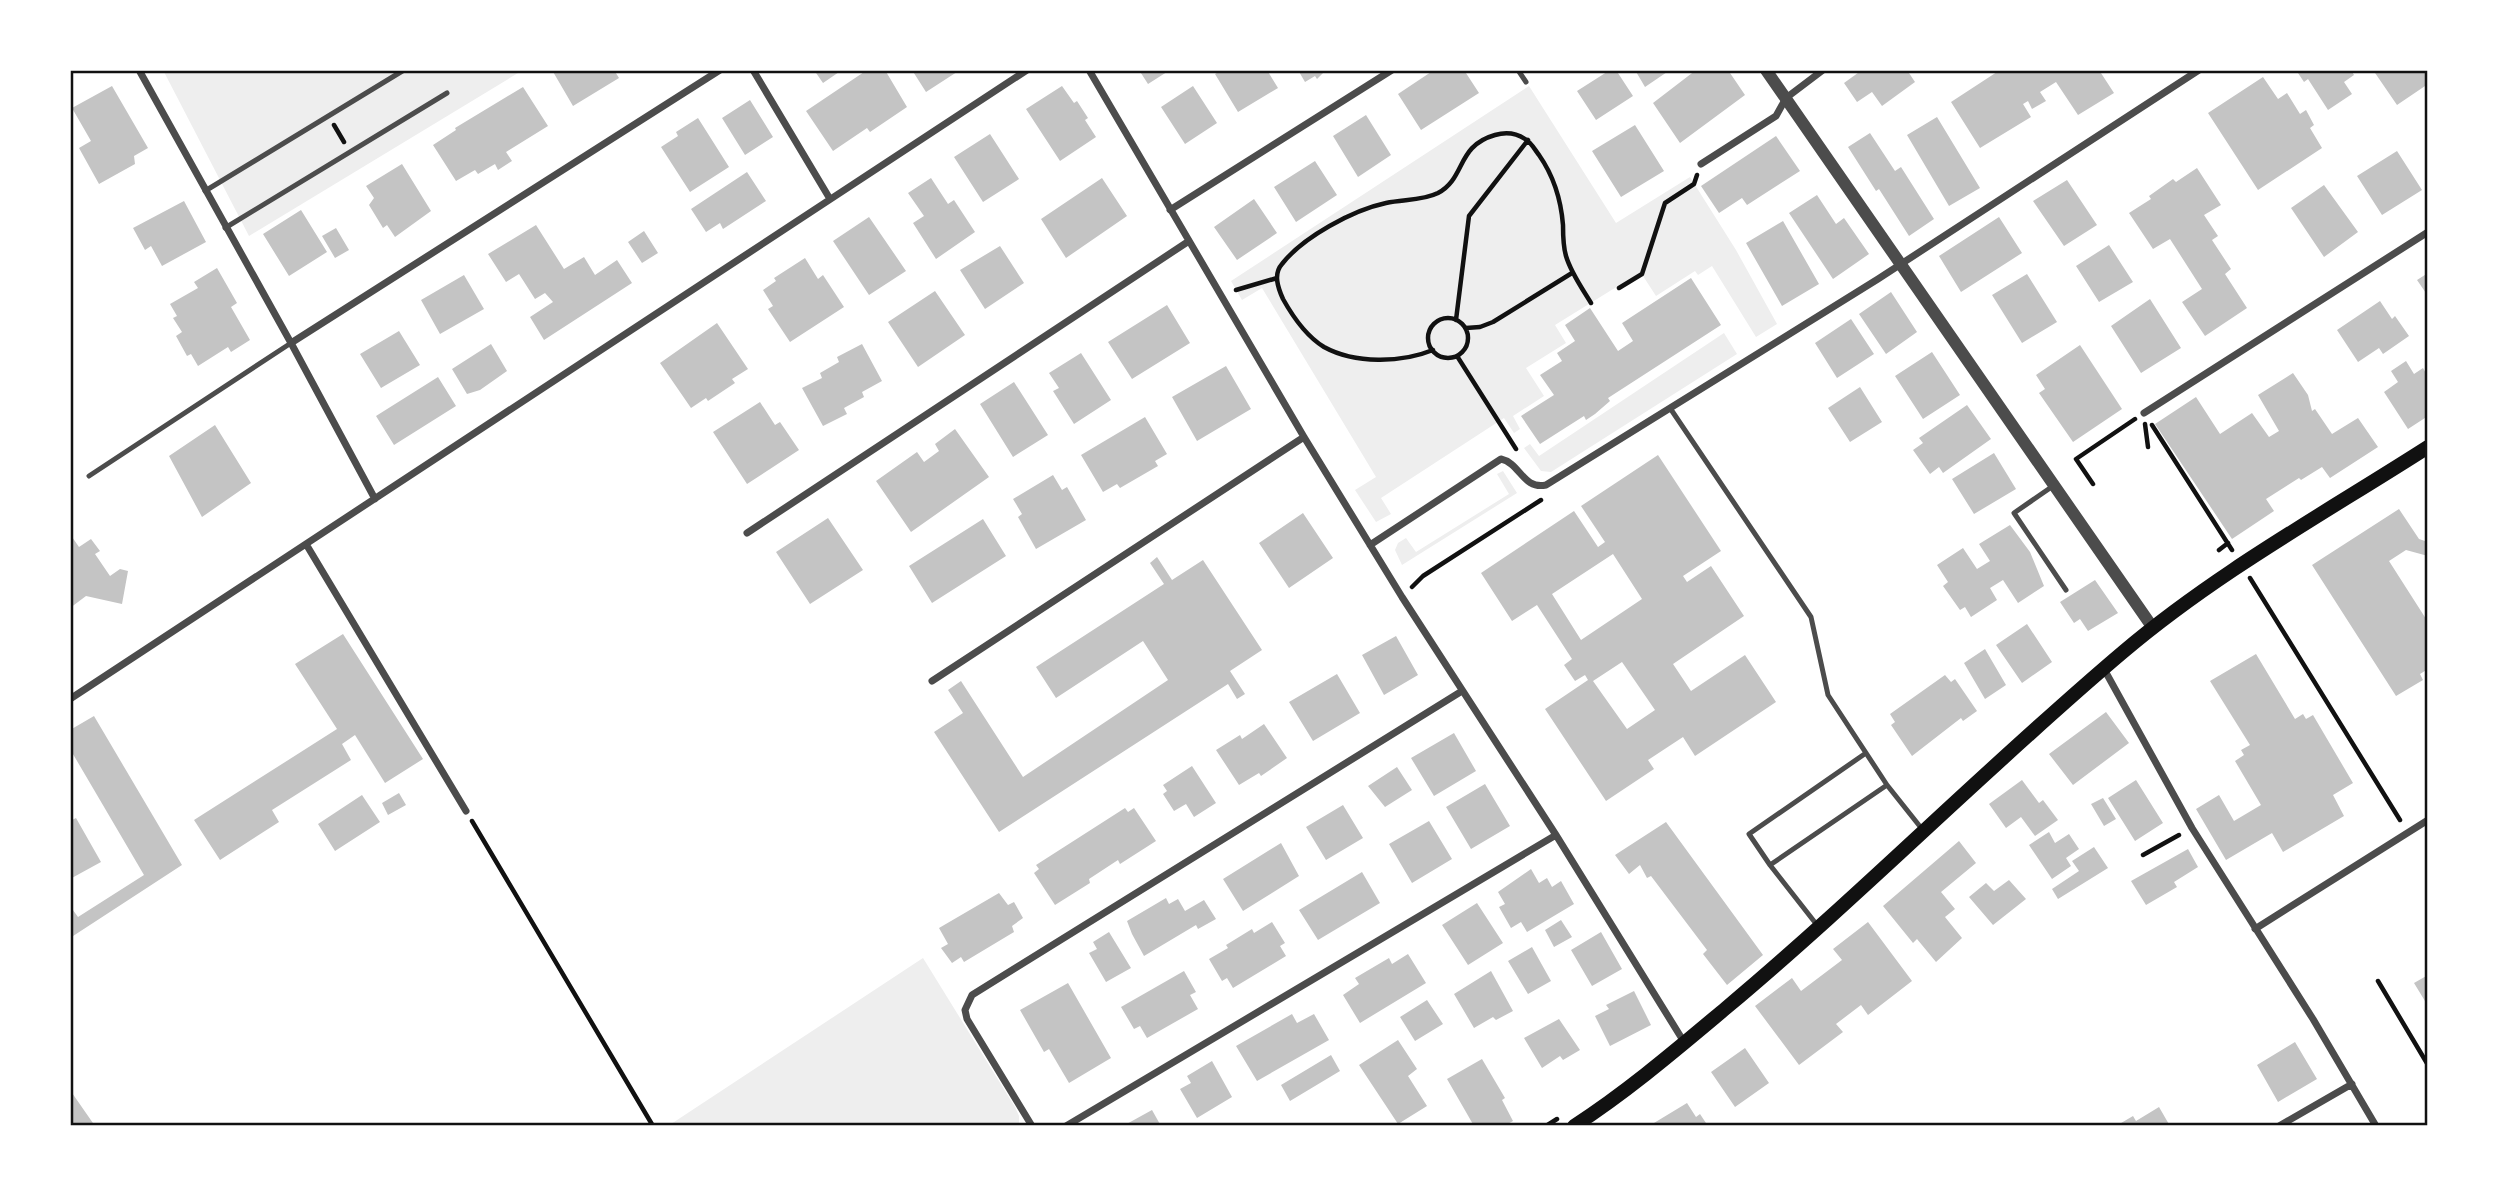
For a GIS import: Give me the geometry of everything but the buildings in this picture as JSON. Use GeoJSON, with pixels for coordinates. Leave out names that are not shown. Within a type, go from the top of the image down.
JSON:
{"type":"FeatureCollection","features":[{"type":"Feature","properties":{"kind":"main road"},"geometry":{"type":"LineString","coordinates":[[1574,1126],[1624,1092],[1819,927],[2103,668],[2152,628],[2241,565],[2427,449]]}},
{"type":"Feature","properties":{"kind":"street"},"geometry":{"type":"LineString","coordinates":[[139,70],[375,499]]}},
{"type":"Feature","properties":{"kind":"street"},"geometry":{"type":"LineString","coordinates":[[291,343],[720,70]]}},
{"type":"Feature","properties":{"kind":"street"},"geometry":{"type":"LineString","coordinates":[[753,70],[830,199]]}},
{"type":"Feature","properties":{"kind":"street"},"geometry":{"type":"LineString","coordinates":[[70,699],[1027,70]]}},
{"type":"Feature","properties":{"kind":"street"},"geometry":{"type":"LineString","coordinates":[[1089,70],[1370,545],[1556,835],[1684,1043]]}},
{"type":"Feature","properties":{"kind":"street"},"geometry":{"type":"LineString","coordinates":[[1170,210],[1392,70]]}},
{"type":"Feature","properties":{"kind":"street"},"geometry":{"type":"LineString","coordinates":[[1766,70],[2152,628]]}},
{"type":"Feature","properties":{"kind":"street"},"geometry":{"type":"LineString","coordinates":[[1701,164],[1776,116],[1786,98],[1823,70]]}},
{"type":"Feature","properties":{"kind":"street"},"geometry":{"type":"LineString","coordinates":[[1370,545],[1501,460],[1510,462],[1529,483],[1546,485],[1901,264],[2199,70]]}},
{"type":"Feature","properties":{"kind":"street"},"geometry":{"type":"LineString","coordinates":[[2144,413],[2428,232]]}},
{"type":"Feature","properties":{"kind":"street"},"geometry":{"type":"LineString","coordinates":[[747,533],[1189,241]]}},
{"type":"Feature","properties":{"kind":"street"},"geometry":{"type":"LineString","coordinates":[[932,681],[1304,437]]}},
{"type":"Feature","properties":{"kind":"street"},"geometry":{"type":"LineString","coordinates":[[306,544],[466,811]]}},
{"type":"Feature","properties":{"kind":"street"},"geometry":{"type":"LineString","coordinates":[[2103,668],[2192,828],[2313,1019],[2376,1126]]}},
{"type":"Feature","properties":{"kind":"street"},"geometry":{"type":"LineString","coordinates":[[1032,1126],[967,1019],[965,1010],[972,995],[1462,691]]}},
{"type":"Feature","properties":{"kind":"street"},"geometry":{"type":"LineString","coordinates":[[2255,929],[2428,820]]}},
{"type":"Feature","properties":{"kind":"street"},"geometry":{"type":"LineString","coordinates":[[1066,1126],[1556,835]]}},
{"type":"Feature","properties":{"kind":"street"},"geometry":{"type":"LineString","coordinates":[[2279,1126],[2351,1084]]}},
{"type":"Feature","properties":{"kind":"lane"},"geometry":{"type":"LineString","coordinates":[[205,191],[404,70]]}},
{"type":"Feature","properties":{"kind":"lane"},"geometry":{"type":"LineString","coordinates":[[1518,70],[1526,82]]}},
{"type":"Feature","properties":{"kind":"lane"},"geometry":{"type":"LineString","coordinates":[[225,228],[447,93]]}},
{"type":"Feature","properties":{"kind":"lane"},"geometry":{"type":"LineString","coordinates":[[89,476],[291,343]]}},
{"type":"Feature","properties":{"kind":"lane"},"geometry":{"type":"LineString","coordinates":[[1670,408],[1811,617],[1828,695],[1887,785],[1924,831]]}},
{"type":"Feature","properties":{"kind":"lane"},"geometry":{"type":"LineString","coordinates":[[2054,485],[2014,513],[2066,590]]}},
{"type":"Feature","properties":{"kind":"lane"},"geometry":{"type":"LineString","coordinates":[[1819,927],[1770,866],[1749,834],[1866,753]]}},
{"type":"Feature","properties":{"kind":"lane"},"geometry":{"type":"LineString","coordinates":[[1770,866],[1887,785]]}},
{"type":"Feature","properties":{"kind":"path"},"geometry":{"type":"LineString","coordinates":[[328,117],[350,152]]}},
{"type":"Feature","properties":{"kind":"path"},"geometry":{"type":"LineString","coordinates":[[1433,350],[1417,357],[1398,360],[1364,358],[1324,347],[1296,321],[1282,297],[1277,278],[1281,265],[1302,246],[1365,208],[1430,197],[1442,191],[1452,180],[1469,148],[1485,138],[1501,133],[1515,134],[1528,140],[1544,163],[1553,182],[1563,223],[1566,256],[1572,273],[1591,303]]}},
{"type":"Feature","properties":{"kind":"path"},"geometry":{"type":"LineString","coordinates":[[1456,320],[1469,216],[1528,140]]}},
{"type":"Feature","properties":{"kind":"path"},"geometry":{"type":"LineString","coordinates":[[1619,288],[1642,274],[1665,203],[1694,184],[1701,164]]}},
{"type":"Feature","properties":{"kind":"path"},"geometry":{"type":"LineString","coordinates":[[1466,328],[1493,322],[1572,273]]}},
{"type":"Feature","properties":{"kind":"path"},"geometry":{"type":"LineString","coordinates":[[1236,290],[1277,278]]}},
{"type":"Feature","properties":{"kind":"path"},"geometry":{"type":"LineString","coordinates":[[1443,319],[1456,320],[1466,328],[1466,348],[1457,356],[1444,358],[1433,350],[1428,338],[1432,326],[1443,319]]}},
{"type":"Feature","properties":{"kind":"path"},"geometry":{"type":"LineString","coordinates":[[1457,356],[1516,448],[1510,462]]}},
{"type":"Feature","properties":{"kind":"path"},"geometry":{"type":"LineString","coordinates":[[2093,484],[2076,459],[2144,413],[2228,543],[2219,550]]}},
{"type":"Feature","properties":{"kind":"path"},"geometry":{"type":"LineString","coordinates":[[1402,597],[1423,576],[1552,493]]}},
{"type":"Feature","properties":{"kind":"path"},"geometry":{"type":"LineString","coordinates":[[2241,565],[2408,833]]}},
{"type":"Feature","properties":{"kind":"path"},"geometry":{"type":"LineString","coordinates":[[466,811],[653,1126]]}},
{"type":"Feature","properties":{"kind":"path"},"geometry":{"type":"LineString","coordinates":[[2143,855],[2192,828]]}},
{"type":"Feature","properties":{"kind":"path"},"geometry":{"type":"LineString","coordinates":[[2378,981],[2428,1065]]}},
{"type":"Feature","properties":{"kind":"shaded area"},"geometry":{"type":"Polygon","coordinates":[[[163,70],[523,70],[249,236],[163,70]]]}},
{"type":"Feature","properties":{"kind":"shaded area"},"geometry":{"type":"Polygon","coordinates":[[[1529,86],[1616,223],[1690,177],[1736,250],[1777,324],[1756,337],[1712,266],[1698,275],[1695,271],[1656,296],[1643,276],[1618,286],[1555,325],[1566,343],[1526,368],[1544,396],[1513,416],[1520,429],[1514,433],[1504,418],[1381,498],[1391,514],[1376,522],[1355,490],[1376,477],[1262,288],[1242,300],[1231,281],[1529,86]]]}},
{"type":"Feature","properties":{"kind":"shaded area"},"geometry":{"type":"Polygon","coordinates":[[[1724,333],[1737,354],[1551,472],[1541,471],[1524,448],[1530,444],[1539,456],[1724,333]]]}},
{"type":"Feature","properties":{"kind":"shaded area"},"geometry":{"type":"Polygon","coordinates":[[[1503,471],[1517,493],[1402,565],[1395,550],[1398,543],[1406,538],[1416,552],[1509,494],[1497,474],[1503,471]]]}},
{"type":"Feature","properties":{"kind":"shaded area"},"geometry":{"type":"Polygon","coordinates":[[[923,958],[1015,1107],[1019,1126],[668,1126],[923,958]]]}}]}
